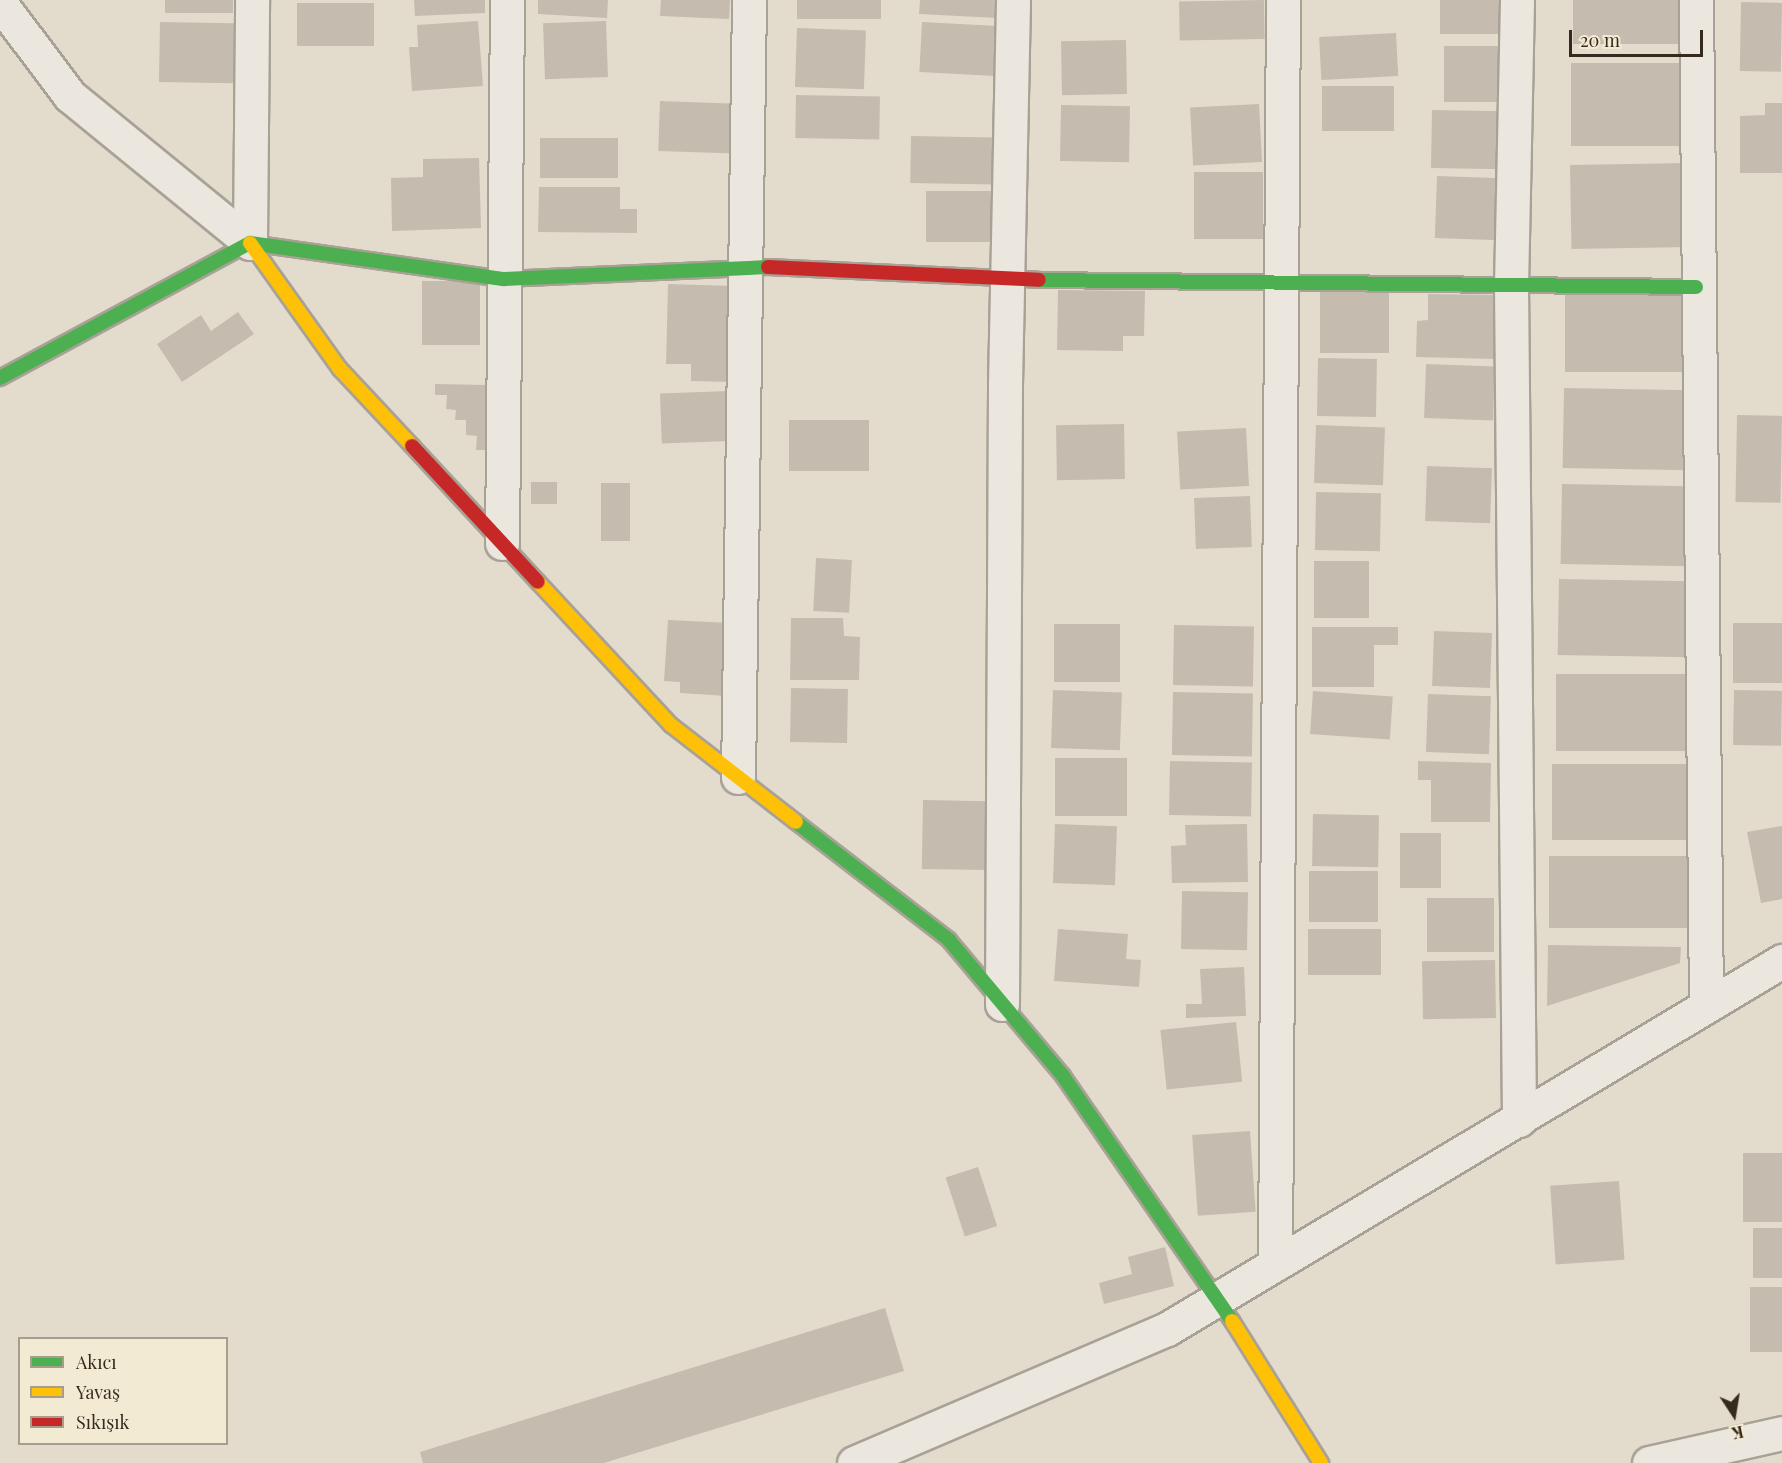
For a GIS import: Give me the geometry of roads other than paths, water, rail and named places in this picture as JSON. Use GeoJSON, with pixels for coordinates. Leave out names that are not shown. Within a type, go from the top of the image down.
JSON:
{"type":"FeatureCollection","features":[{"type":"Feature","properties":{"kind":"street"},"geometry":{"type":"LineString","coordinates":[[250,243],[252,0]]}},
{"type":"Feature","properties":{"kind":"street"},"geometry":{"type":"LineString","coordinates":[[502,543],[507,0]]}},
{"type":"Feature","properties":{"kind":"street"},"geometry":{"type":"LineString","coordinates":[[738,777],[748,0]]}},
{"type":"Feature","properties":{"kind":"street"},"geometry":{"type":"LineString","coordinates":[[1002,1004],[1007,280],[1013,0]]}},
{"type":"Feature","properties":{"kind":"street"},"geometry":{"type":"LineString","coordinates":[[1275,1264],[1283,0]]}},
{"type":"Feature","properties":{"kind":"street"},"geometry":{"type":"LineString","coordinates":[[1517,0],[1511,285],[1519,1120]]}},
{"type":"Feature","properties":{"kind":"street"},"geometry":{"type":"LineString","coordinates":[[1696,0],[1696,287],[1706,1006]]}},
{"type":"Feature","properties":{"kind":"street"},"geometry":{"type":"LineString","coordinates":[[0,3],[70,96],[250,243],[340,369],[670,725],[949,940],[1063,1077],[1218,1298],[1322,1463]]}},
{"type":"Feature","properties":{"kind":"street"},"geometry":{"type":"LineString","coordinates":[[0,378],[250,243],[504,279],[744,266],[1007,280],[1696,287]]}},
{"type":"Feature","properties":{"kind":"street"},"geometry":{"type":"LineString","coordinates":[[854,1463],[1167,1329],[1782,961]]}},
{"type":"Feature","properties":{"kind":"street"},"geometry":{"type":"LineString","coordinates":[[1649,1463],[1782,1433]]}}]}
